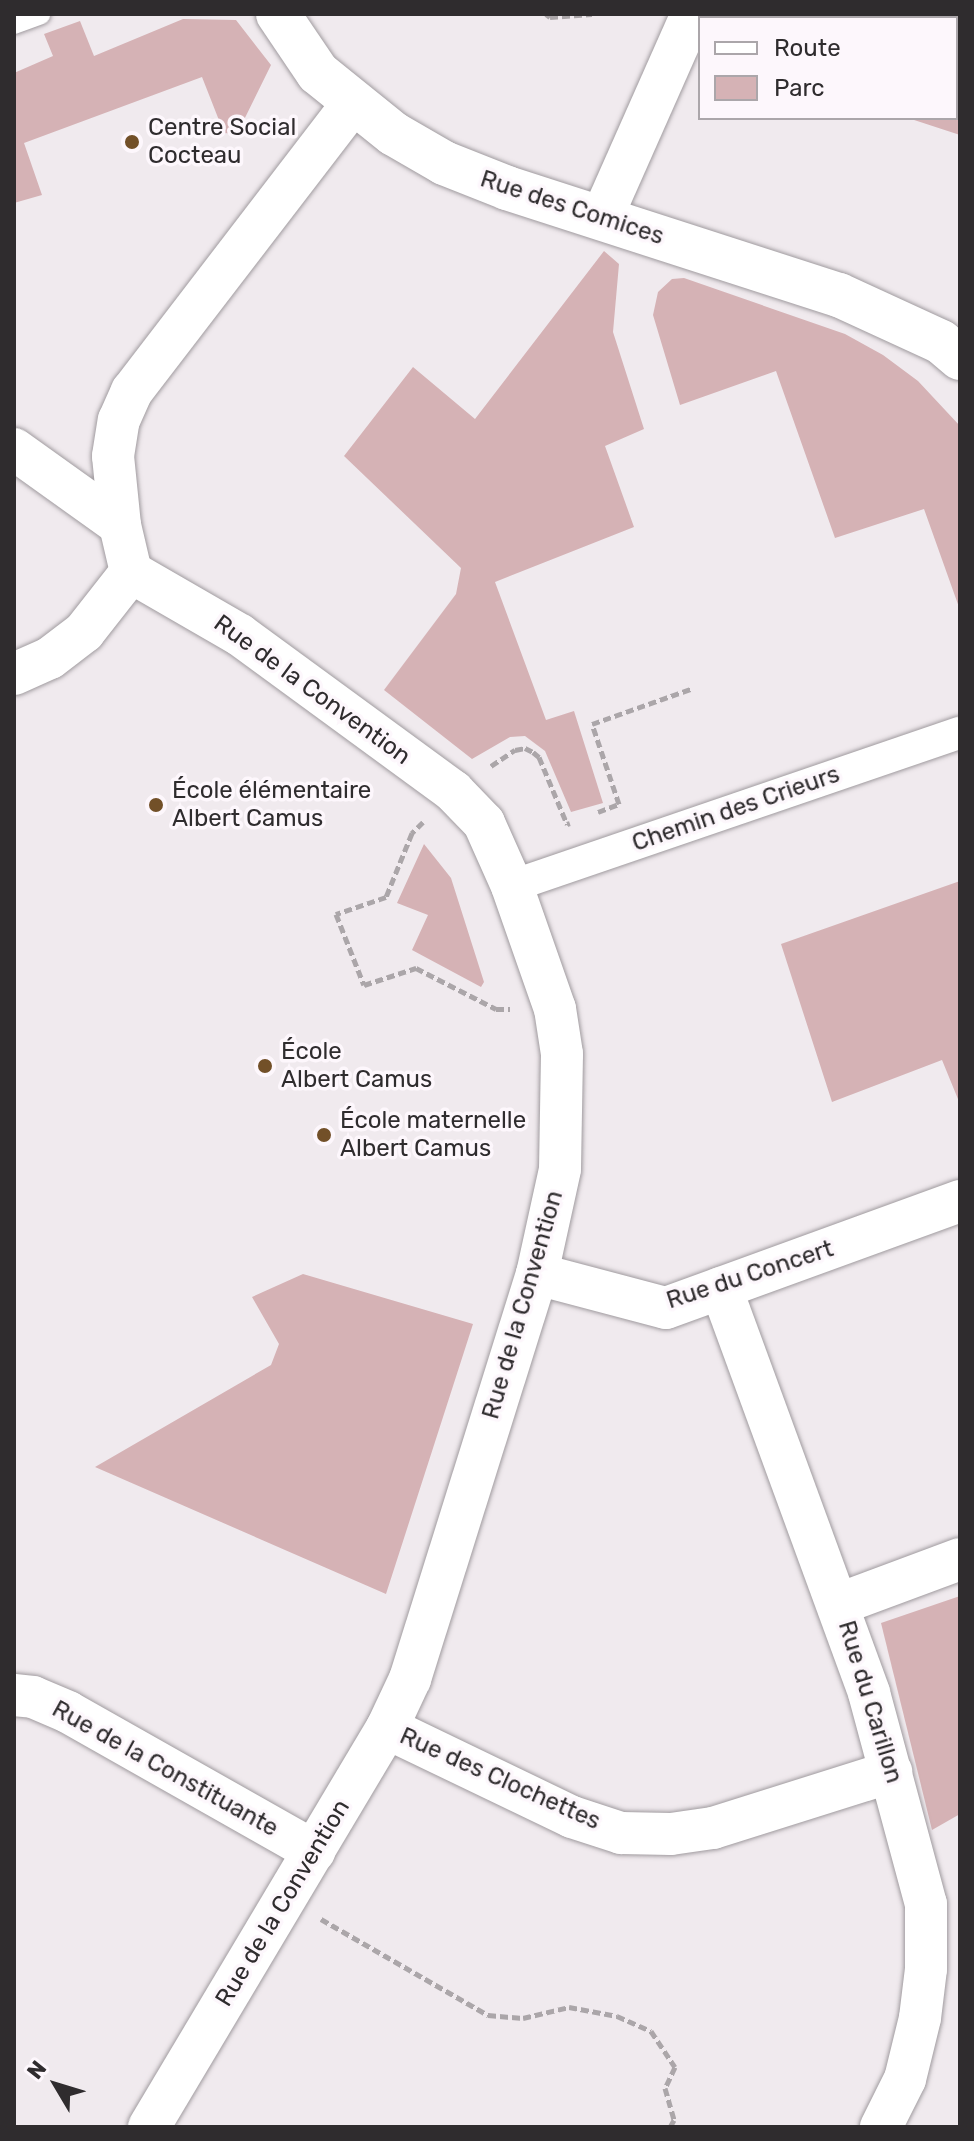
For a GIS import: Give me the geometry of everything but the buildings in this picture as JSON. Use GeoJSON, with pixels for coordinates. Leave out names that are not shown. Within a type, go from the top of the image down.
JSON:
{"type":"FeatureCollection","features":[{"type":"Feature","properties":{"kind":"street","name":"Rue des Comices"},"geometry":{"type":"LineString","coordinates":[[278,14],[318,73],[394,134],[444,163],[839,295],[941,342],[960,358]]}},
{"type":"Feature","properties":{"kind":"street"},"geometry":{"type":"LineString","coordinates":[[602,217],[692,14]]}},
{"type":"Feature","properties":{"kind":"street"},"geometry":{"type":"LineString","coordinates":[[14,674],[50,658],[84,632],[131,572],[120,525],[113,456],[119,420],[132,391],[353,103]]}},
{"type":"Feature","properties":{"kind":"street","name":"Rue des Comices"},"geometry":{"type":"LineString","coordinates":[[914,328],[960,370]]}},
{"type":"Feature","properties":{"kind":"street"},"geometry":{"type":"LineString","coordinates":[[14,449],[120,525]]}},
{"type":"Feature","properties":{"kind":"street","name":"Rue de la Convention"},"geometry":{"type":"LineString","coordinates":[[131,572],[240,635],[453,791],[484,823],[512,886],[555,1009],[562,1054],[560,1169],[537,1274],[410,1679],[387,1728],[149,2127]]}},
{"type":"Feature","properties":{"kind":"street","name":"Chemin des Crieurs"},"geometry":{"type":"LineString","coordinates":[[512,886],[960,733]]}},
{"type":"Feature","properties":{"kind":"street","name":"Rue du Concert"},"geometry":{"type":"LineString","coordinates":[[537,1274],[666,1308],[960,1201]]}},
{"type":"Feature","properties":{"kind":"street","name":"Rue du Carillon"},"geometry":{"type":"LineString","coordinates":[[721,1288],[839,1604],[891,1772],[926,1904],[926,1969],[920,2018],[905,2079],[881,2127]]}},
{"type":"Feature","properties":{"kind":"street"},"geometry":{"type":"LineString","coordinates":[[839,1604],[960,1559]]}},
{"type":"Feature","properties":{"kind":"street","name":"Rue de la Constituante"},"geometry":{"type":"LineString","coordinates":[[14,1695],[33,1697],[68,1712],[314,1851]]}},
{"type":"Feature","properties":{"kind":"street","name":"Rue des Clochettes"},"geometry":{"type":"LineString","coordinates":[[387,1728],[572,1817],[621,1833],[671,1834],[713,1828],[891,1772]]}},
{"type":"Feature","properties":{"kind":"lane"},"geometry":{"type":"LineString","coordinates":[[14,23],[39,14]]}},
{"type":"Feature","properties":{"kind":"path"},"geometry":{"type":"LineString","coordinates":[[546,14],[550,17],[592,14]]}},
{"type":"Feature","properties":{"kind":"path"},"geometry":{"type":"LineString","coordinates":[[593,814],[619,804],[592,724],[691,689]]}},
{"type":"Feature","properties":{"kind":"path"},"geometry":{"type":"LineString","coordinates":[[499,775],[490,765],[515,750],[525,748],[533,752],[539,757],[567,824],[580,819]]}},
{"type":"Feature","properties":{"kind":"path"},"geometry":{"type":"LineString","coordinates":[[453,791],[412,833],[386,897],[336,914],[364,985],[416,968],[496,1009],[555,1009]]}},
{"type":"Feature","properties":{"kind":"path"},"geometry":{"type":"LineString","coordinates":[[285,1898],[488,2015],[523,2018],[569,2007],[617,2016],[651,2031],[675,2067],[665,2088],[674,2120],[670,2127]]}},
{"type":"Feature","properties":{"kind":"green space"},"geometry":{"type":"Polygon","coordinates":[[[960,14],[960,135],[914,120],[958,120],[958,16],[895,16],[960,14]]]}},
{"type":"Feature","properties":{"kind":"green space"},"geometry":{"type":"Polygon","coordinates":[[[183,19],[236,20],[271,65],[237,134],[224,133],[202,77],[24,143],[42,195],[14,203],[14,73],[53,56],[44,34],[80,21],[94,56],[183,19]]]}},
{"type":"Feature","properties":{"kind":"green space"},"geometry":{"type":"Polygon","coordinates":[[[604,251],[619,264],[613,332],[644,429],[605,446],[634,527],[495,582],[546,720],[574,711],[603,803],[571,812],[545,751],[525,736],[510,737],[472,759],[384,690],[456,594],[461,568],[344,456],[413,367],[475,419],[604,251]]]}},
{"type":"Feature","properties":{"kind":"green space"},"geometry":{"type":"Polygon","coordinates":[[[684,278],[845,334],[883,355],[918,381],[960,426],[960,610],[924,509],[835,538],[776,371],[680,405],[653,315],[658,292],[672,279],[684,278]]]}},
{"type":"Feature","properties":{"kind":"green space"},"geometry":{"type":"Polygon","coordinates":[[[424,844],[451,878],[484,982],[481,987],[412,950],[428,915],[397,903],[424,844]]]}},
{"type":"Feature","properties":{"kind":"green space"},"geometry":{"type":"Polygon","coordinates":[[[960,881],[960,1104],[942,1060],[832,1102],[781,944],[960,881]]]}},
{"type":"Feature","properties":{"kind":"green space"},"geometry":{"type":"Polygon","coordinates":[[[303,1274],[473,1324],[386,1594],[95,1467],[271,1365],[279,1344],[252,1297],[303,1274]]]}},
{"type":"Feature","properties":{"kind":"green space"},"geometry":{"type":"Polygon","coordinates":[[[960,1596],[960,1814],[932,1830],[881,1623],[960,1596]]]}},
{"type":"Feature","properties":{"kind":"place","name":"Centre Social Cocteau"},"geometry":{"type":"Point","coordinates":[132,142]}},
{"type":"Feature","properties":{"kind":"place","name":"École élémentaire Albert Camus"},"geometry":{"type":"Point","coordinates":[156,805]}},
{"type":"Feature","properties":{"kind":"place","name":"École Albert Camus"},"geometry":{"type":"Point","coordinates":[265,1066]}},
{"type":"Feature","properties":{"kind":"place","name":"École maternelle Albert Camus"},"geometry":{"type":"Point","coordinates":[324,1135]}}]}
